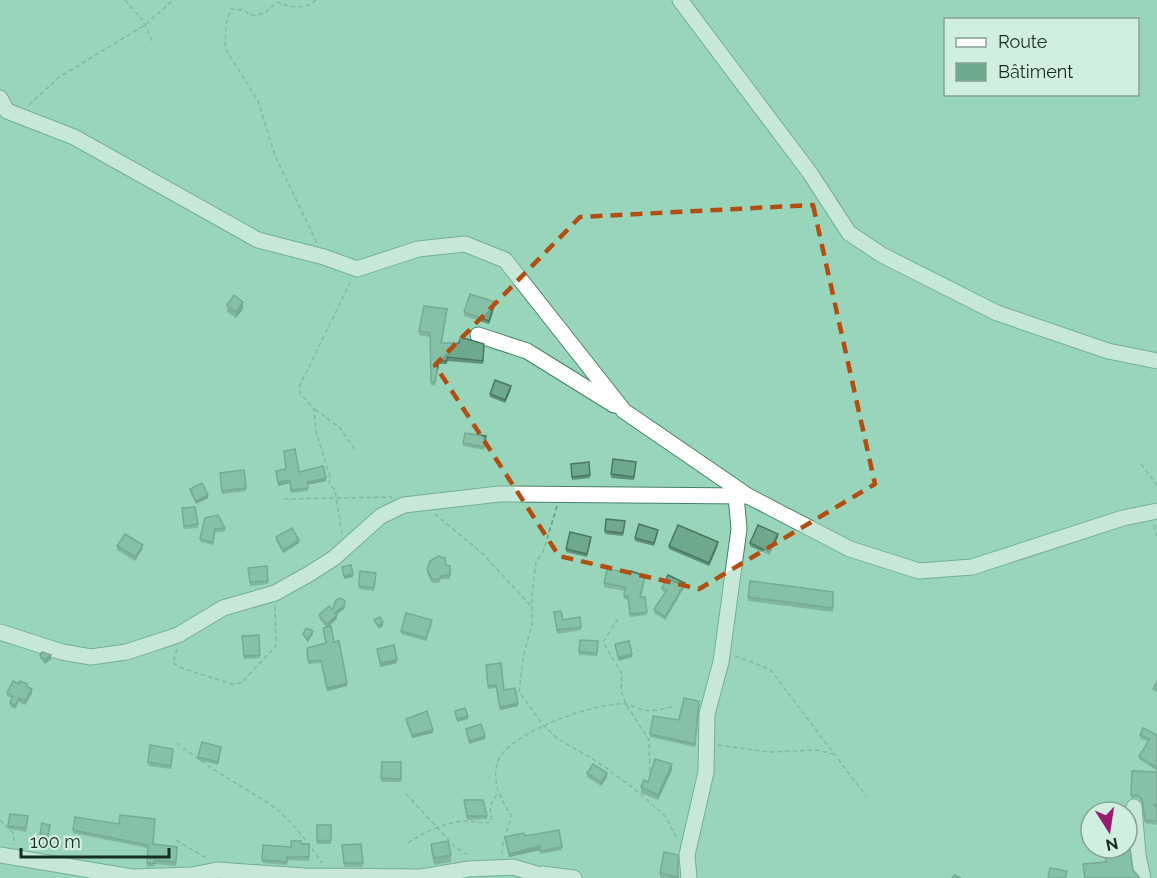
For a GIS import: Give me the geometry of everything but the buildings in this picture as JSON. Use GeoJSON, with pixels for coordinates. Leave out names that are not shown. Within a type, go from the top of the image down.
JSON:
{"type":"FeatureCollection","features":[{"type":"Feature","properties":{"kind":"street"},"geometry":{"type":"LineString","coordinates":[[680,0],[810,174],[849,233],[882,255],[997,313],[1108,351],[1157,361]]}},
{"type":"Feature","properties":{"kind":"street"},"geometry":{"type":"LineString","coordinates":[[0,98],[7,111],[74,137],[258,240],[324,257],[357,269],[418,249],[465,244],[505,260],[624,411]]}},
{"type":"Feature","properties":{"kind":"street"},"geometry":{"type":"LineString","coordinates":[[478,335],[526,351],[624,411],[742,496],[850,549],[919,572],[972,567],[1123,518],[1157,512]]}},
{"type":"Feature","properties":{"kind":"street"},"geometry":{"type":"LineString","coordinates":[[0,633],[62,652],[91,657],[126,652],[180,633],[223,608],[275,593],[309,574],[343,550],[381,516],[404,505],[499,494],[742,496]]}},
{"type":"Feature","properties":{"kind":"street"},"geometry":{"type":"LineString","coordinates":[[690,878],[687,855],[705,772],[707,714],[723,649],[740,529],[742,496]]}},
{"type":"Feature","properties":{"kind":"street"},"geometry":{"type":"LineString","coordinates":[[6,856],[132,877],[192,875],[217,870],[331,876],[421,877],[469,868],[513,867],[543,876],[574,878]]}},
{"type":"Feature","properties":{"kind":"street"},"geometry":{"type":"LineString","coordinates":[[1139,860],[1143,878]]}},
{"type":"Feature","properties":{"kind":"path"},"geometry":{"type":"LineString","coordinates":[[125,0],[145,25],[153,43]]}},
{"type":"Feature","properties":{"kind":"path"},"geometry":{"type":"LineString","coordinates":[[22,117],[29,103],[58,78],[145,25],[172,0]]}},
{"type":"Feature","properties":{"kind":"path"},"geometry":{"type":"LineString","coordinates":[[316,0],[308,6],[294,8],[276,2],[268,11],[260,15],[250,15],[244,10],[231,9],[226,24],[225,48],[258,101],[275,156],[324,257]]}},
{"type":"Feature","properties":{"kind":"path"},"geometry":{"type":"LineString","coordinates":[[355,450],[340,428],[314,409],[300,393],[299,387],[357,269]]}},
{"type":"Feature","properties":{"kind":"path"},"geometry":{"type":"LineString","coordinates":[[314,409],[316,431],[330,477],[329,484],[335,490],[343,550]]}},
{"type":"Feature","properties":{"kind":"path"},"geometry":{"type":"LineString","coordinates":[[1141,464],[1157,485]]}},
{"type":"Feature","properties":{"kind":"path"},"geometry":{"type":"LineString","coordinates":[[559,495],[543,552],[536,562],[531,607],[532,624],[523,658],[519,692],[544,726],[558,739],[598,762],[666,817],[687,855]]}},
{"type":"Feature","properties":{"kind":"path"},"geometry":{"type":"LineString","coordinates":[[284,499],[336,496],[399,498]]}},
{"type":"Feature","properties":{"kind":"path"},"geometry":{"type":"LineString","coordinates":[[427,503],[432,511],[513,584],[531,607]]}},
{"type":"Feature","properties":{"kind":"path"},"geometry":{"type":"LineString","coordinates":[[180,633],[174,663],[181,668],[216,680],[232,684],[241,683],[276,646],[275,593]]}},
{"type":"Feature","properties":{"kind":"path"},"geometry":{"type":"LineString","coordinates":[[618,619],[603,642],[622,674],[621,691],[626,704],[649,740],[650,773]]}},
{"type":"Feature","properties":{"kind":"path"},"geometry":{"type":"LineString","coordinates":[[723,649],[737,658],[770,669],[866,796]]}},
{"type":"Feature","properties":{"kind":"path"},"geometry":{"type":"LineString","coordinates":[[406,794],[455,847],[492,869],[511,815],[500,800],[495,776],[499,758],[513,742],[572,713],[626,704],[647,711],[675,706]]}},
{"type":"Feature","properties":{"kind":"path"},"geometry":{"type":"LineString","coordinates":[[177,743],[196,760],[266,802],[281,814],[309,843],[331,876]]}},
{"type":"Feature","properties":{"kind":"path"},"geometry":{"type":"LineString","coordinates":[[705,743],[769,752],[816,750],[834,754]]}},
{"type":"Feature","properties":{"kind":"path"},"geometry":{"type":"LineString","coordinates":[[408,843],[423,832],[468,821],[478,825],[491,822],[490,806],[498,792]]}},
{"type":"Feature","properties":{"kind":"path"},"geometry":{"type":"LineString","coordinates":[[0,820],[14,834],[6,856]]}},
{"type":"Feature","properties":{"kind":"path"},"geometry":{"type":"LineString","coordinates":[[176,840],[229,872]]}},
{"type":"Feature","properties":{"kind":"highlighted area"},"geometry":{"type":"Polygon","coordinates":[[[813,205],[875,484],[699,589],[559,556],[435,365],[580,217],[813,205]]]}}]}
